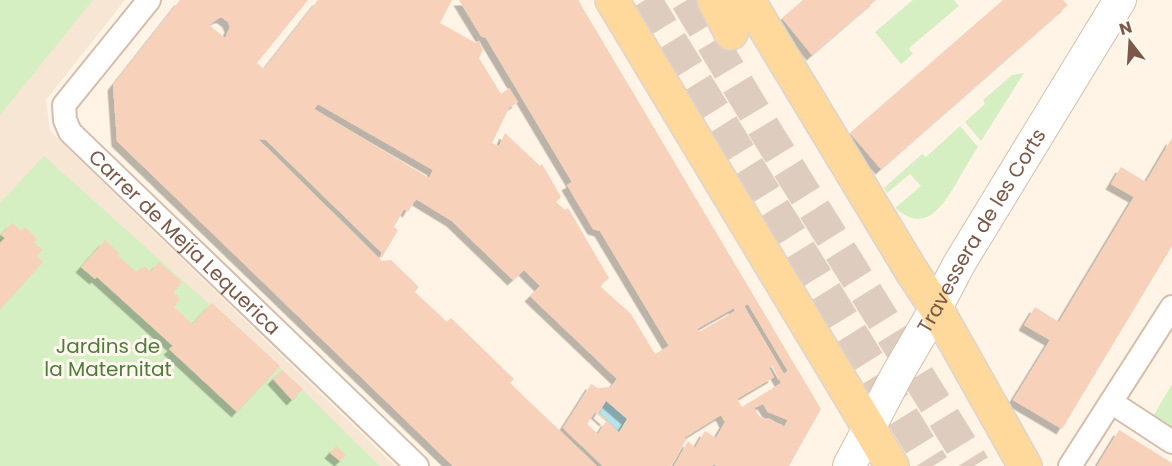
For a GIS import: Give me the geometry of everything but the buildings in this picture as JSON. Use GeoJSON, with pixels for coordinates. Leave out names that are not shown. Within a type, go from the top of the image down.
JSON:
{"type":"FeatureCollection","features":[{"type":"Feature","properties":{"kind":"main road"},"geometry":{"type":"LineString","coordinates":[[612,0],[892,466]]}},
{"type":"Feature","properties":{"kind":"main road"},"geometry":{"type":"LineString","coordinates":[[714,0],[731,33]]}},
{"type":"Feature","properties":{"kind":"main road"},"geometry":{"type":"LineString","coordinates":[[748,0],[936,308],[1025,466]]}},
{"type":"Feature","properties":{"kind":"main road","name":"Travessera de les Corts"},"geometry":{"type":"LineString","coordinates":[[849,466],[959,264],[1120,0]]}},
{"type":"Feature","properties":{"kind":"street","name":"Carrer de Mejía Lequerica"},"geometry":{"type":"LineString","coordinates":[[148,0],[64,105],[64,120],[70,132],[417,466]]}},
{"type":"Feature","properties":{"kind":"street"},"geometry":{"type":"LineString","coordinates":[[1070,466],[1172,307]]}},
{"type":"Feature","properties":{"kind":"street"},"geometry":{"type":"LineString","coordinates":[[1111,402],[1172,442]]}},
{"type":"Feature","properties":{"kind":"shaded area","name":"Jardins de la Maternitat"},"geometry":{"type":"Polygon","coordinates":[[[0,0],[125,0],[46,100],[50,131],[395,466],[0,466],[0,0]]]}},
{"type":"Feature","properties":{"kind":"green space"},"geometry":{"type":"Polygon","coordinates":[[[0,0],[93,0],[0,115],[0,0]]]}},
{"type":"Feature","properties":{"kind":"green space"},"geometry":{"type":"Polygon","coordinates":[[[913,0],[954,0],[959,6],[909,48],[913,54],[901,64],[875,32],[913,0]]]}},
{"type":"Feature","properties":{"kind":"green space"},"geometry":{"type":"Polygon","coordinates":[[[1024,73],[981,141],[965,122],[985,104],[983,100],[1012,75],[1024,73]]]}},
{"type":"Feature","properties":{"kind":"green space"},"geometry":{"type":"Polygon","coordinates":[[[960,126],[978,147],[944,202],[931,215],[924,218],[915,219],[895,208],[921,186],[910,174],[887,193],[884,188],[922,154],[926,157],[960,126]]]}},
{"type":"Feature","properties":{"kind":"green space","name":"Jardins de la Maternitat"},"geometry":{"type":"Polygon","coordinates":[[[44,156],[278,366],[380,466],[0,466],[0,203],[44,156]]]}},
{"type":"Feature","properties":{"kind":"green space"},"geometry":{"type":"Polygon","coordinates":[[[1172,384],[1172,433],[1151,420],[1172,384]]]}},
{"type":"Feature","properties":{"kind":"water"},"geometry":{"type":"Polygon","coordinates":[[[606,401],[627,419],[619,432],[599,413],[606,401]]]}},
{"type":"Feature","properties":{"kind":"tunnel"},"geometry":{"type":"LineString","coordinates":[[645,0],[933,466]]}},
{"type":"Feature","properties":{"kind":"tunnel"},"geometry":{"type":"LineString","coordinates":[[687,0],[974,466]]}}]}
